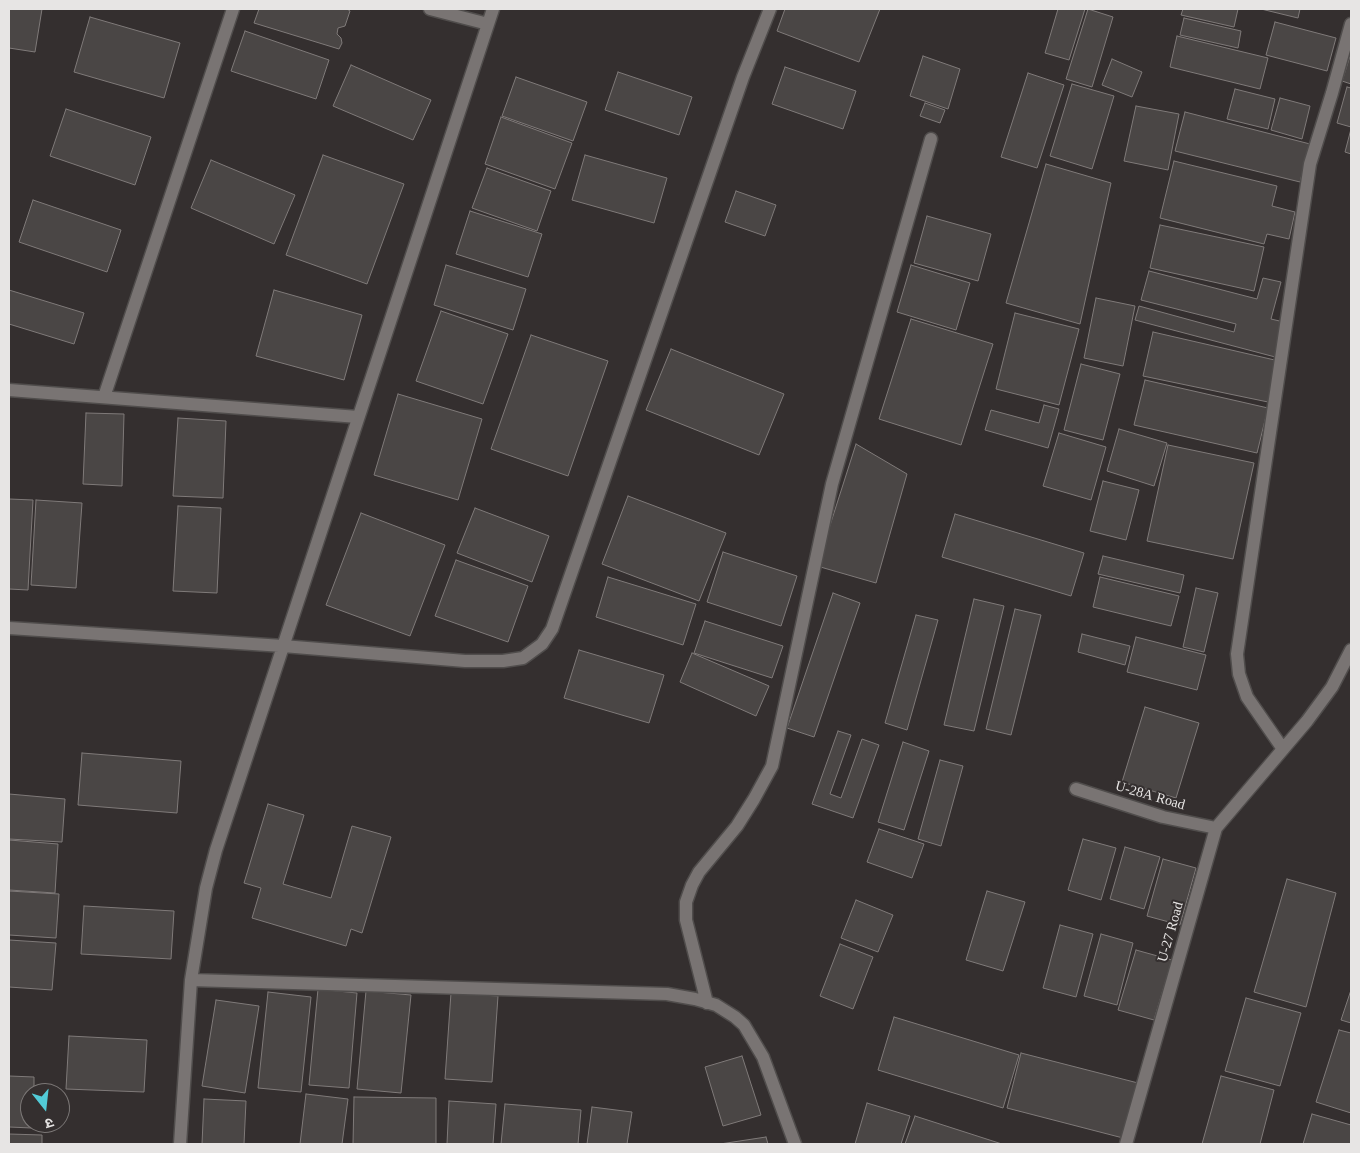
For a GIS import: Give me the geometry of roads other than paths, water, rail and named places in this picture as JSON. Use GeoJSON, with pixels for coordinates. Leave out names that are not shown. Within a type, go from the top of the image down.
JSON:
{"type":"FeatureCollection","features":[{"type":"Feature","properties":{"kind":"street"},"geometry":{"type":"LineString","coordinates":[[104,397],[233,9]]}},
{"type":"Feature","properties":{"kind":"street"},"geometry":{"type":"LineString","coordinates":[[430,9],[488,24]]}},
{"type":"Feature","properties":{"kind":"street"},"geometry":{"type":"LineString","coordinates":[[180,1144],[191,980],[206,888],[216,850],[493,9]]}},
{"type":"Feature","properties":{"kind":"street"},"geometry":{"type":"LineString","coordinates":[[9,628],[283,646],[465,661],[523,658],[542,644],[552,630],[743,77],[770,9]]}},
{"type":"Feature","properties":{"kind":"street"},"geometry":{"type":"LineString","coordinates":[[1283,749],[1247,697],[1239,674],[1237,654],[1310,164],[1351,24]]}},
{"type":"Feature","properties":{"kind":"street"},"geometry":{"type":"LineString","coordinates":[[707,1003],[686,920],[686,902],[699,872],[737,826],[772,766],[832,484],[931,139]]}},
{"type":"Feature","properties":{"kind":"street"},"geometry":{"type":"LineString","coordinates":[[9,390],[358,417]]}},
{"type":"Feature","properties":{"kind":"street","name":"U-27 Road"},"geometry":{"type":"LineString","coordinates":[[1126,1144],[1216,828],[1307,721],[1332,687],[1351,650]]}},
{"type":"Feature","properties":{"kind":"street","name":"U-28A Road"},"geometry":{"type":"LineString","coordinates":[[1076,789],[1163,817],[1216,828]]}},
{"type":"Feature","properties":{"kind":"street"},"geometry":{"type":"LineString","coordinates":[[191,980],[667,994],[716,1005],[735,1016],[749,1032],[763,1058],[795,1144]]}}]}
